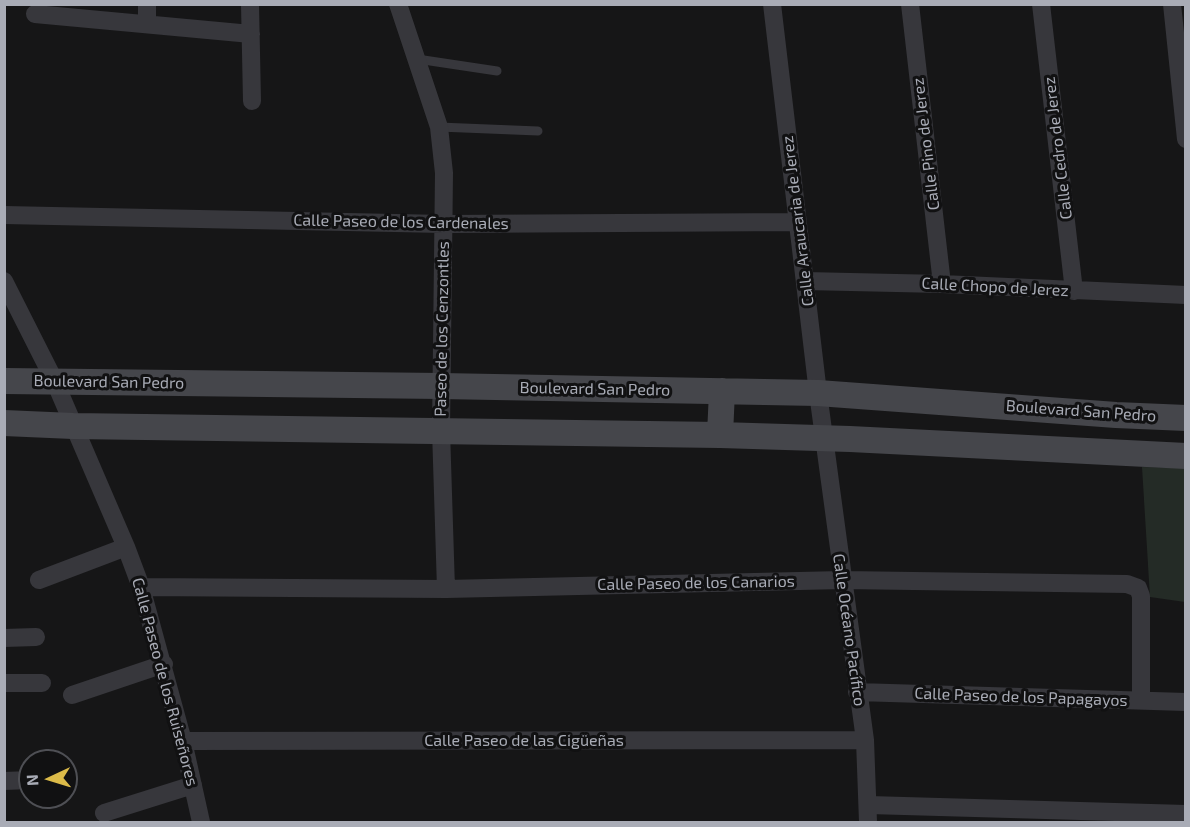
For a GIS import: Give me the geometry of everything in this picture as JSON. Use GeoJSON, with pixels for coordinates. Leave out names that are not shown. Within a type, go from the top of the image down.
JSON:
{"type":"FeatureCollection","features":[{"type":"Feature","properties":{"kind":"street"},"geometry":{"type":"LineString","coordinates":[[147,4],[147,23]]}},
{"type":"Feature","properties":{"kind":"street"},"geometry":{"type":"LineString","coordinates":[[250,4],[252,101]]}},
{"type":"Feature","properties":{"kind":"street","name":"Paseo de los Cenzontles"},"geometry":{"type":"LineString","coordinates":[[398,4],[439,127],[444,173],[441,430],[446,589]]}},
{"type":"Feature","properties":{"kind":"street","name":"Calle Araucaria de Jerez"},"geometry":{"type":"LineString","coordinates":[[772,4],[824,438]]}},
{"type":"Feature","properties":{"kind":"street","name":"Calle Pino de Jerez"},"geometry":{"type":"LineString","coordinates":[[910,4],[942,284]]}},
{"type":"Feature","properties":{"kind":"street","name":"Calle Cedro de Jerez"},"geometry":{"type":"LineString","coordinates":[[1041,4],[1074,291]]}},
{"type":"Feature","properties":{"kind":"street"},"geometry":{"type":"LineString","coordinates":[[1172,4],[1185,139]]}},
{"type":"Feature","properties":{"kind":"street"},"geometry":{"type":"LineString","coordinates":[[35,14],[75,10],[147,23],[251,34]]}},
{"type":"Feature","properties":{"kind":"street","name":"Calle Paseo de los Cardenales"},"geometry":{"type":"LineString","coordinates":[[4,215],[444,224],[798,222]]}},
{"type":"Feature","properties":{"kind":"street","name":"Calle Paseo de los Ruiseñores"},"geometry":{"type":"LineString","coordinates":[[4,281],[56,382],[141,587],[164,664],[201,822]]}},
{"type":"Feature","properties":{"kind":"street","name":"Calle Chopo de Jerez"},"geometry":{"type":"LineString","coordinates":[[805,281],[942,284],[1185,295]]}},
{"type":"Feature","properties":{"kind":"street","name":"Boulevard San Pedro"},"geometry":{"type":"LineString","coordinates":[[4,381],[818,393],[1116,415],[1185,417]]}},
{"type":"Feature","properties":{"kind":"street"},"geometry":{"type":"LineString","coordinates":[[720,435],[722,391]]}},
{"type":"Feature","properties":{"kind":"street"},"geometry":{"type":"LineString","coordinates":[[1116,415],[1116,453]]}},
{"type":"Feature","properties":{"kind":"street"},"geometry":{"type":"LineString","coordinates":[[4,423],[73,426],[720,435],[1185,456]]}},
{"type":"Feature","properties":{"kind":"street","name":"Calle Océano Pacífico"},"geometry":{"type":"LineString","coordinates":[[824,438],[865,740],[869,814]]}},
{"type":"Feature","properties":{"kind":"street"},"geometry":{"type":"LineString","coordinates":[[39,580],[126,547]]}},
{"type":"Feature","properties":{"kind":"street","name":"Calle Paseo de los Canarios"},"geometry":{"type":"LineString","coordinates":[[141,587],[446,589],[843,580],[1127,584],[1138,588],[1141,596],[1141,700]]}},
{"type":"Feature","properties":{"kind":"street"},"geometry":{"type":"LineString","coordinates":[[4,638],[36,637]]}},
{"type":"Feature","properties":{"kind":"street"},"geometry":{"type":"LineString","coordinates":[[72,695],[164,664]]}},
{"type":"Feature","properties":{"kind":"street"},"geometry":{"type":"LineString","coordinates":[[4,683],[42,683]]}},
{"type":"Feature","properties":{"kind":"street","name":"Calle Paseo de los Papagayos"},"geometry":{"type":"LineString","coordinates":[[857,692],[1185,702]]}},
{"type":"Feature","properties":{"kind":"street","name":"Calle Paseo de las Cigüeñas"},"geometry":{"type":"LineString","coordinates":[[183,741],[865,740]]}},
{"type":"Feature","properties":{"kind":"street"},"geometry":{"type":"LineString","coordinates":[[104,813],[193,785]]}},
{"type":"Feature","properties":{"kind":"street"},"geometry":{"type":"LineString","coordinates":[[869,814],[1185,814]]}},
{"type":"Feature","properties":{"kind":"lane"},"geometry":{"type":"LineString","coordinates":[[417,59],[497,71]]}},
{"type":"Feature","properties":{"kind":"lane"},"geometry":{"type":"LineString","coordinates":[[439,127],[538,131]]}},
{"type":"Feature","properties":{"kind":"shaded area"},"geometry":{"type":"Polygon","coordinates":[[[1142,467],[1185,468],[1185,602],[1150,597],[1142,467]]]}}]}
